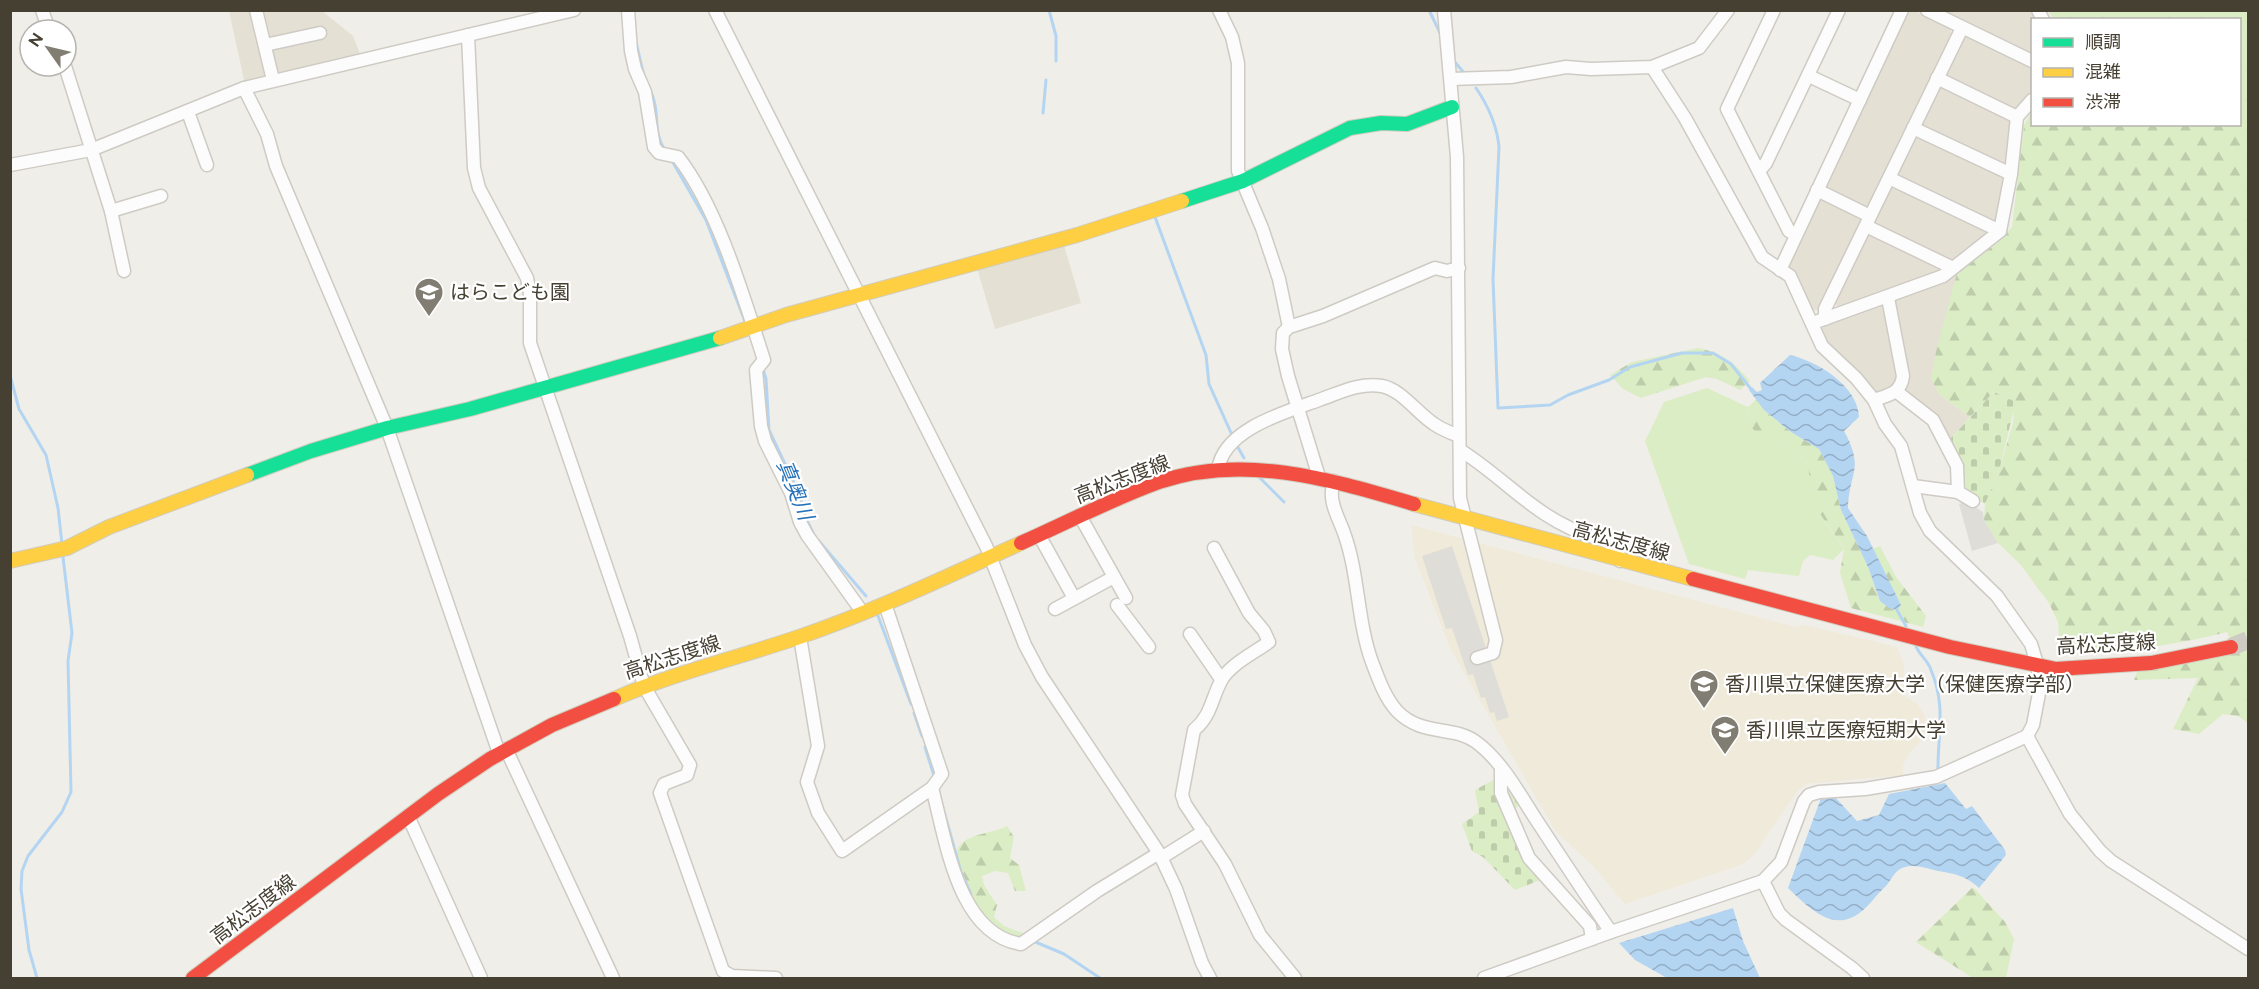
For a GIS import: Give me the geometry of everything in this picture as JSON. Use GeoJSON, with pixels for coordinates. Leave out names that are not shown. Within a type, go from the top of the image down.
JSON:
{"type":"FeatureCollection","features":[{"type":"Feature","properties":{"kind":"main road"},"geometry":{"type":"LineString","coordinates":[[10,561],[63,550],[109,527],[206,493],[275,465],[387,428],[471,409],[753,328],[786,315],[857,294],[1077,235],[1243,181],[1350,128],[1381,123],[1407,124],[1452,107]]}},
{"type":"Feature","properties":{"kind":"main road","name":"高松志度線"},"geometry":{"type":"LineString","coordinates":[[193,978],[408,816],[503,751],[579,711],[644,686],[800,637],[863,613],[1160,482],[1218,470],[1257,469],[1319,477],[1464,519],[1950,647],[2056,669],[2151,663],[2230,646]]}},
{"type":"Feature","properties":{"kind":"street"},"geometry":{"type":"LineString","coordinates":[[256,10],[273,80]]}},
{"type":"Feature","properties":{"kind":"street"},"geometry":{"type":"LineString","coordinates":[[10,165],[91,150],[244,88],[273,80],[574,10]]}},
{"type":"Feature","properties":{"kind":"street"},"geometry":{"type":"LineString","coordinates":[[628,10],[633,60],[645,92],[654,147],[659,153],[678,157],[686,166],[714,222],[764,360],[756,370],[761,426],[765,441],[791,492],[800,522],[807,535],[863,613]]}},
{"type":"Feature","properties":{"kind":"street"},"geometry":{"type":"LineString","coordinates":[[715,10],[991,557],[1025,645],[1042,677],[1160,855],[1176,889],[1198,955],[1210,978]]}},
{"type":"Feature","properties":{"kind":"street"},"geometry":{"type":"LineString","coordinates":[[1219,10],[1232,37],[1238,63],[1238,171],[1253,202],[1269,249],[1289,327]]}},
{"type":"Feature","properties":{"kind":"street"},"geometry":{"type":"LineString","coordinates":[[1444,10],[1457,157],[1460,498],[1496,640],[1493,653],[1478,658]]}},
{"type":"Feature","properties":{"kind":"street"},"geometry":{"type":"LineString","coordinates":[[1451,79],[1511,77],[1566,67],[1591,69],[1652,67],[1699,48],[1728,10]]}},
{"type":"Feature","properties":{"kind":"street"},"geometry":{"type":"LineString","coordinates":[[1774,10],[1727,109],[1789,231],[1796,235]]}},
{"type":"Feature","properties":{"kind":"street"},"geometry":{"type":"LineString","coordinates":[[1758,171],[1766,163],[1839,10]]}},
{"type":"Feature","properties":{"kind":"street"},"geometry":{"type":"LineString","coordinates":[[1780,270],[1902,10]]}},
{"type":"Feature","properties":{"kind":"street"},"geometry":{"type":"LineString","coordinates":[[1927,10],[2031,61]]}},
{"type":"Feature","properties":{"kind":"street"},"geometry":{"type":"LineString","coordinates":[[1819,321],[1962,28]]}},
{"type":"Feature","properties":{"kind":"street"},"geometry":{"type":"LineString","coordinates":[[265,45],[320,33]]}},
{"type":"Feature","properties":{"kind":"street"},"geometry":{"type":"LineString","coordinates":[[468,35],[474,168],[479,188],[527,278],[530,294],[530,343],[630,636],[644,686],[690,765],[687,775],[664,784],[660,793],[723,971],[732,976],[776,978]]}},
{"type":"Feature","properties":{"kind":"street"},"geometry":{"type":"LineString","coordinates":[[1484,978],[1763,881],[1780,862],[1804,801],[1809,795],[1820,792],[1865,789],[1936,777],[2027,736],[2033,725],[2040,688],[2037,664],[2031,644],[1997,596],[1930,531],[1920,513],[1902,446],[1885,424],[1874,400],[1856,378],[1822,346],[1819,321],[1791,276],[1762,257],[1685,118],[1652,67]]}},
{"type":"Feature","properties":{"kind":"street"},"geometry":{"type":"LineString","coordinates":[[1809,76],[1860,100]]}},
{"type":"Feature","properties":{"kind":"street"},"geometry":{"type":"LineString","coordinates":[[69,78],[111,211],[123,271]]}},
{"type":"Feature","properties":{"kind":"street"},"geometry":{"type":"LineString","coordinates":[[1937,78],[2017,117]]}},
{"type":"Feature","properties":{"kind":"street"},"geometry":{"type":"LineString","coordinates":[[244,88],[267,134],[276,166],[387,428],[503,751],[614,978]]}},
{"type":"Feature","properties":{"kind":"street"},"geometry":{"type":"LineString","coordinates":[[1819,321],[1888,298],[1943,276],[1951,267],[2000,231],[2011,174],[2017,117],[2031,101]]}},
{"type":"Feature","properties":{"kind":"street"},"geometry":{"type":"LineString","coordinates":[[188,112],[207,165]]}},
{"type":"Feature","properties":{"kind":"street"},"geometry":{"type":"LineString","coordinates":[[1913,128],[2011,174]]}},
{"type":"Feature","properties":{"kind":"street"},"geometry":{"type":"LineString","coordinates":[[1889,178],[2000,231]]}},
{"type":"Feature","properties":{"kind":"street"},"geometry":{"type":"LineString","coordinates":[[1817,190],[1951,267]]}},
{"type":"Feature","properties":{"kind":"street"},"geometry":{"type":"LineString","coordinates":[[111,211],[161,196]]}},
{"type":"Feature","properties":{"kind":"street"},"geometry":{"type":"LineString","coordinates":[[1319,477],[1296,408],[1281,341],[1289,327],[1323,316],[1435,268],[1447,272],[1459,268]]}},
{"type":"Feature","properties":{"kind":"street"},"geometry":{"type":"LineString","coordinates":[[1874,400],[1897,392],[1902,385],[1903,376],[1888,298]]}},
{"type":"Feature","properties":{"kind":"street"},"geometry":{"type":"LineString","coordinates":[[1218,470],[1219,459],[1231,444],[1275,415],[1359,386],[1384,386],[1398,394],[1435,425],[1459,436]]}},
{"type":"Feature","properties":{"kind":"street"},"geometry":{"type":"LineString","coordinates":[[1897,392],[1933,420],[1957,466],[1958,492]]}},
{"type":"Feature","properties":{"kind":"street"},"geometry":{"type":"LineString","coordinates":[[1460,450],[1545,515],[1586,535],[1615,544],[1620,551],[1620,561]]}},
{"type":"Feature","properties":{"kind":"street"},"geometry":{"type":"LineString","coordinates":[[1334,481],[1331,489],[1332,504],[1345,535],[1371,661],[1386,694],[1397,711],[1410,721],[1429,730],[1463,736],[1477,742],[1501,769],[1611,932]]}},
{"type":"Feature","properties":{"kind":"street"},"geometry":{"type":"LineString","coordinates":[[1913,486],[1958,492],[1973,501]]}},
{"type":"Feature","properties":{"kind":"street"},"geometry":{"type":"LineString","coordinates":[[1080,516],[1114,577],[1122,602],[1149,647]]}},
{"type":"Feature","properties":{"kind":"street"},"geometry":{"type":"LineString","coordinates":[[1039,535],[1074,598]]}},
{"type":"Feature","properties":{"kind":"street"},"geometry":{"type":"LineString","coordinates":[[1214,548],[1249,613],[1264,631],[1269,642],[1221,679],[1211,710],[1204,722],[1194,730],[1182,785],[1185,804],[1225,864],[1260,934],[1295,978]]}},
{"type":"Feature","properties":{"kind":"street"},"geometry":{"type":"LineString","coordinates":[[1054,609],[1114,577]]}},
{"type":"Feature","properties":{"kind":"street"},"geometry":{"type":"LineString","coordinates":[[800,637],[818,746],[807,782],[818,813],[842,851],[932,788],[942,774],[885,604]]}},
{"type":"Feature","properties":{"kind":"street"},"geometry":{"type":"LineString","coordinates":[[1190,634],[1221,679]]}},
{"type":"Feature","properties":{"kind":"street"},"geometry":{"type":"LineString","coordinates":[[2027,736],[2070,814],[2100,851],[2111,861],[2248,949]]}},
{"type":"Feature","properties":{"kind":"street"},"geometry":{"type":"LineString","coordinates":[[1501,769],[1502,793],[1529,858],[1590,926],[1592,939]]}},
{"type":"Feature","properties":{"kind":"street"},"geometry":{"type":"LineString","coordinates":[[932,788],[962,893],[982,924],[1010,943],[1021,944],[1160,855],[1204,831]]}},
{"type":"Feature","properties":{"kind":"street"},"geometry":{"type":"LineString","coordinates":[[408,816],[481,978]]}},
{"type":"Feature","properties":{"kind":"street"},"geometry":{"type":"LineString","coordinates":[[1763,881],[1779,913],[1786,920],[1863,978]]}},
{"type":"Feature","properties":{"kind":"shaded area"},"geometry":{"type":"Polygon","coordinates":[[[229,11],[252,11],[268,74],[264,79],[245,84],[229,11]]]}},
{"type":"Feature","properties":{"kind":"shaded area"},"geometry":{"type":"Polygon","coordinates":[[[257,11],[322,11],[353,36],[360,54],[279,75],[274,71],[271,40],[263,38],[257,11]]]}},
{"type":"Feature","properties":{"kind":"shaded area"},"geometry":{"type":"Polygon","coordinates":[[[1915,11],[1950,27],[1952,35],[1870,205],[1862,208],[1826,191],[1824,186],[1907,13],[1915,11]]]}},
{"type":"Feature","properties":{"kind":"shaded area"},"geometry":{"type":"Polygon","coordinates":[[[1938,11],[2031,11],[2036,18],[2031,18],[2031,55],[1938,11]]]}},
{"type":"Feature","properties":{"kind":"shaded area"},"geometry":{"type":"Polygon","coordinates":[[[1970,35],[2031,66],[2031,94],[2013,112],[1948,80],[1945,74],[1962,38],[1970,35]]]}},
{"type":"Feature","properties":{"kind":"shaded area"},"geometry":{"type":"Polygon","coordinates":[[[1945,86],[2012,119],[2006,168],[1925,130],[1921,122],[1937,88],[1945,86]]]}},
{"type":"Feature","properties":{"kind":"shaded area"},"geometry":{"type":"Polygon","coordinates":[[[1914,136],[1923,136],[2005,175],[1995,224],[1901,178],[1898,171],[1914,136]]]}},
{"type":"Feature","properties":{"kind":"shaded area"},"geometry":{"type":"Polygon","coordinates":[[[1897,185],[1989,229],[1990,234],[1953,261],[1876,228],[1874,222],[1891,187],[1897,185]]]}},
{"type":"Feature","properties":{"kind":"shaded area"},"geometry":{"type":"Polygon","coordinates":[[[1823,197],[1859,214],[1863,223],[1822,309],[1813,310],[1787,263],[1818,198],[1823,197]]]}},
{"type":"Feature","properties":{"kind":"shaded area"},"geometry":{"type":"Polygon","coordinates":[[[1873,233],[1941,266],[1942,272],[1840,311],[1834,301],[1866,236],[1873,233]]]}},
{"type":"Feature","properties":{"kind":"shaded area"},"geometry":{"type":"Polygon","coordinates":[[[1063,242],[1081,303],[995,329],[977,268],[1063,242]]]}},
{"type":"Feature","properties":{"kind":"shaded area"},"geometry":{"type":"Polygon","coordinates":[[[1958,269],[1939,394],[1970,417],[1950,439],[1936,417],[1903,392],[1893,300],[1958,269]]]}},
{"type":"Feature","properties":{"kind":"shaded area"},"geometry":{"type":"Polygon","coordinates":[[[1880,305],[1887,309],[1899,383],[1877,396],[1825,345],[1821,330],[1825,324],[1880,305]]]}},
{"type":"Feature","properties":{"kind":"shaded area"},"geometry":{"type":"Polygon","coordinates":[[[1966,501],[1983,512],[1984,520],[1998,543],[1972,551],[1959,504],[1966,501]]]}},
{"type":"Feature","properties":{"kind":"shaded area","name":"香川県立保健医療大学（保健医療学部）"},"geometry":{"type":"Polygon","coordinates":[[[1411,525],[1795,627],[1804,625],[1897,647],[1904,665],[1902,694],[1917,704],[1925,716],[1926,728],[1921,741],[1910,752],[1903,765],[1903,775],[1806,784],[1798,790],[1753,856],[1743,864],[1625,904],[1593,866],[1556,832],[1450,648],[1415,558],[1411,525]]]}},
{"type":"Feature","properties":{"kind":"shaded area"},"geometry":{"type":"Polygon","coordinates":[[[1452,546],[1509,717],[1497,721],[1494,712],[1490,713],[1485,697],[1481,698],[1473,674],[1468,675],[1452,628],[1446,629],[1422,556],[1452,546]]]}},
{"type":"Feature","properties":{"kind":"green space"},"geometry":{"type":"Polygon","coordinates":[[[2048,11],[2248,11],[2248,723],[2238,716],[2223,714],[2199,734],[2173,729],[2198,678],[2134,680],[2138,669],[2234,649],[2227,632],[2145,648],[2060,654],[2058,622],[2049,603],[2020,564],[1998,543],[1984,520],[1985,504],[1999,471],[2013,423],[2014,401],[1994,392],[1970,417],[1939,394],[1931,379],[1958,269],[1998,243],[2012,227],[2024,125],[2031,113],[2031,126],[2241,126],[2241,18],[2053,18],[2048,11]]]}},
{"type":"Feature","properties":{"kind":"green space"},"geometry":{"type":"Polygon","coordinates":[[[1698,348],[1727,359],[1750,381],[1740,390],[1717,379],[1706,377],[1641,398],[1623,389],[1610,375],[1632,362],[1698,348]]]}},
{"type":"Feature","properties":{"kind":"green space"},"geometry":{"type":"Polygon","coordinates":[[[1707,388],[1748,407],[1751,427],[1773,433],[1807,461],[1820,514],[1844,549],[1833,560],[1810,555],[1803,561],[1799,576],[1748,570],[1745,579],[1689,564],[1645,441],[1664,402],[1707,388]]]}},
{"type":"Feature","properties":{"kind":"green space"},"geometry":{"type":"Polygon","coordinates":[[[1994,392],[2014,401],[2014,409],[1999,471],[1985,504],[1966,492],[1965,474],[1950,439],[1994,392]]]}},
{"type":"Feature","properties":{"kind":"green space"},"geometry":{"type":"Polygon","coordinates":[[[1757,399],[1764,410],[1791,432],[1819,449],[1833,476],[1841,510],[1868,567],[1880,601],[1897,610],[1901,605],[1872,549],[1880,546],[1896,577],[1926,616],[1923,627],[1851,608],[1840,573],[1844,548],[1820,514],[1813,497],[1807,461],[1773,433],[1758,434],[1751,427],[1748,407],[1757,399]]]}},
{"type":"Feature","properties":{"kind":"green space"},"geometry":{"type":"Polygon","coordinates":[[[1497,778],[1519,804],[1514,811],[1540,880],[1515,890],[1483,857],[1472,851],[1462,824],[1479,812],[1475,790],[1497,778]]]}},
{"type":"Feature","properties":{"kind":"green space"},"geometry":{"type":"Polygon","coordinates":[[[1007,826],[1014,837],[1010,858],[1019,865],[1026,891],[1015,891],[1008,873],[995,871],[982,876],[984,885],[997,905],[994,917],[1004,926],[1023,933],[1019,941],[990,926],[978,914],[961,884],[956,861],[956,852],[965,841],[976,835],[1007,826]]]}},
{"type":"Feature","properties":{"kind":"green space"},"geometry":{"type":"Polygon","coordinates":[[[1973,887],[2005,922],[2014,939],[2006,978],[1973,978],[1916,942],[1973,887]]]}},
{"type":"Feature","properties":{"kind":"water"},"geometry":{"type":"Polygon","coordinates":[[[1790,355],[1812,363],[1834,376],[1844,385],[1857,405],[1859,417],[1844,431],[1854,454],[1855,463],[1848,508],[1867,536],[1901,605],[1897,610],[1889,608],[1880,601],[1868,567],[1841,510],[1833,476],[1819,449],[1791,432],[1764,410],[1749,390],[1752,387],[1757,392],[1762,390],[1760,383],[1790,355]]]}},
{"type":"Feature","properties":{"kind":"water"},"geometry":{"type":"Polygon","coordinates":[[[1945,783],[1966,809],[1972,806],[2005,850],[2006,855],[1979,888],[1965,878],[1955,875],[1920,866],[1906,867],[1896,872],[1862,911],[1852,918],[1841,920],[1822,916],[1788,888],[1821,798],[1834,796],[1857,821],[1879,815],[1889,794],[1945,783]]]}},
{"type":"Feature","properties":{"kind":"water"},"geometry":{"type":"Polygon","coordinates":[[[1733,908],[1743,941],[1760,978],[1667,978],[1635,960],[1619,943],[1733,908]]]}},
{"type":"Feature","properties":{"kind":"waterway"},"geometry":{"type":"LineString","coordinates":[[1049,10],[1056,36],[1056,61]]}},
{"type":"Feature","properties":{"kind":"waterway"},"geometry":{"type":"LineString","coordinates":[[1429,10],[1440,33]]}},
{"type":"Feature","properties":{"kind":"waterway","name":"真奥川"},"geometry":{"type":"LineString","coordinates":[[636,42],[644,76]]}},
{"type":"Feature","properties":{"kind":"waterway"},"geometry":{"type":"LineString","coordinates":[[1454,61],[1465,74]]}},
{"type":"Feature","properties":{"kind":"waterway"},"geometry":{"type":"LineString","coordinates":[[1043,113],[1046,80]]}},
{"type":"Feature","properties":{"kind":"waterway"},"geometry":{"type":"LineString","coordinates":[[1476,88],[1492,116],[1499,147],[1493,279],[1498,408],[1550,405],[1568,395],[1609,380],[1630,367],[1682,353],[1713,353],[1731,364],[1751,389]]}},
{"type":"Feature","properties":{"kind":"waterway","name":"真奥川"},"geometry":{"type":"LineString","coordinates":[[650,90],[655,106],[658,134],[664,149]]}},
{"type":"Feature","properties":{"kind":"waterway","name":"真奥川"},"geometry":{"type":"LineString","coordinates":[[671,159],[706,220],[746,324]]}},
{"type":"Feature","properties":{"kind":"waterway"},"geometry":{"type":"LineString","coordinates":[[1155,217],[1206,355],[1209,384],[1232,435]]}},
{"type":"Feature","properties":{"kind":"waterway","name":"真奥川"},"geometry":{"type":"LineString","coordinates":[[763,369],[766,379],[769,430],[800,496],[805,516],[814,535]]}},
{"type":"Feature","properties":{"kind":"waterway"},"geometry":{"type":"LineString","coordinates":[[10,375],[19,409],[46,455],[58,508],[62,544]]}},
{"type":"Feature","properties":{"kind":"waterway"},"geometry":{"type":"LineString","coordinates":[[1236,444],[1244,458]]}},
{"type":"Feature","properties":{"kind":"waterway"},"geometry":{"type":"LineString","coordinates":[[1260,478],[1284,502]]}},
{"type":"Feature","properties":{"kind":"waterway","name":"真奥川"},"geometry":{"type":"LineString","coordinates":[[818,540],[866,596]]}},
{"type":"Feature","properties":{"kind":"waterway"},"geometry":{"type":"LineString","coordinates":[[37,978],[29,950],[21,889],[22,871],[28,856],[62,812],[71,792],[68,661],[72,633],[63,557]]}},
{"type":"Feature","properties":{"kind":"waterway"},"geometry":{"type":"LineString","coordinates":[[1897,610],[1906,626]]}},
{"type":"Feature","properties":{"kind":"waterway","name":"真奥川"},"geometry":{"type":"LineString","coordinates":[[878,616],[911,704]]}},
{"type":"Feature","properties":{"kind":"waterway"},"geometry":{"type":"LineString","coordinates":[[1916,646],[1930,666],[1939,697],[1938,774]]}},
{"type":"Feature","properties":{"kind":"waterway","name":"真奥川"},"geometry":{"type":"LineString","coordinates":[[914,713],[922,736]]}},
{"type":"Feature","properties":{"kind":"waterway","name":"真奥川"},"geometry":{"type":"LineString","coordinates":[[925,747],[934,776]]}},
{"type":"Feature","properties":{"kind":"waterway","name":"真奥川"},"geometry":{"type":"LineString","coordinates":[[941,801],[961,872],[971,894]]}},
{"type":"Feature","properties":{"kind":"waterway","name":"真奥川"},"geometry":{"type":"LineString","coordinates":[[1033,941],[1064,954],[1100,978]]}},
{"type":"Feature","properties":{"kind":"tunnel"},"geometry":{"type":"LineString","coordinates":[[2231,647],[2248,640]]}},
{"type":"Feature","properties":{"kind":"traffic: fast"},"geometry":{"type":"LineString","coordinates":[[1182,201],[1243,181],[1350,128],[1381,123],[1407,124],[1452,107]]}},
{"type":"Feature","properties":{"kind":"traffic: fast"},"geometry":{"type":"LineString","coordinates":[[247,475],[311,451],[387,428],[470,409],[720,338]]}},
{"type":"Feature","properties":{"kind":"traffic: slow"},"geometry":{"type":"LineString","coordinates":[[720,338],[786,315],[1077,235],[1182,201]]}},
{"type":"Feature","properties":{"kind":"traffic: slow"},"geometry":{"type":"LineString","coordinates":[[10,561],[67,548],[109,527],[247,475]]}},
{"type":"Feature","properties":{"kind":"traffic: slow"},"geometry":{"type":"LineString","coordinates":[[1414,504],[1693,579]]}},
{"type":"Feature","properties":{"kind":"traffic: slow"},"geometry":{"type":"LineString","coordinates":[[614,699],[683,673],[827,627],[911,593],[1021,543]]}},
{"type":"Feature","properties":{"kind":"traffic: jam"},"geometry":{"type":"LineString","coordinates":[[1021,543],[1107,503],[1159,482],[1191,474],[1224,470],[1288,473],[1352,486],[1414,504]]}},
{"type":"Feature","properties":{"kind":"traffic: jam"},"geometry":{"type":"LineString","coordinates":[[1693,579],[1950,647],[2056,669],[2151,663],[2231,647]]}},
{"type":"Feature","properties":{"kind":"traffic: jam"},"geometry":{"type":"LineString","coordinates":[[193,978],[438,794],[490,759],[552,725],[614,699]]}},
{"type":"Feature","properties":{"kind":"place","name":"はらこども園"},"geometry":{"type":"Point","coordinates":[429,318]}},
{"type":"Feature","properties":{"kind":"place","name":"香川県立保健医療大学（保健医療学部）"},"geometry":{"type":"Point","coordinates":[1704,710]}},
{"type":"Feature","properties":{"kind":"place","name":"香川県立医療短期大学"},"geometry":{"type":"Point","coordinates":[1725,756]}}]}
